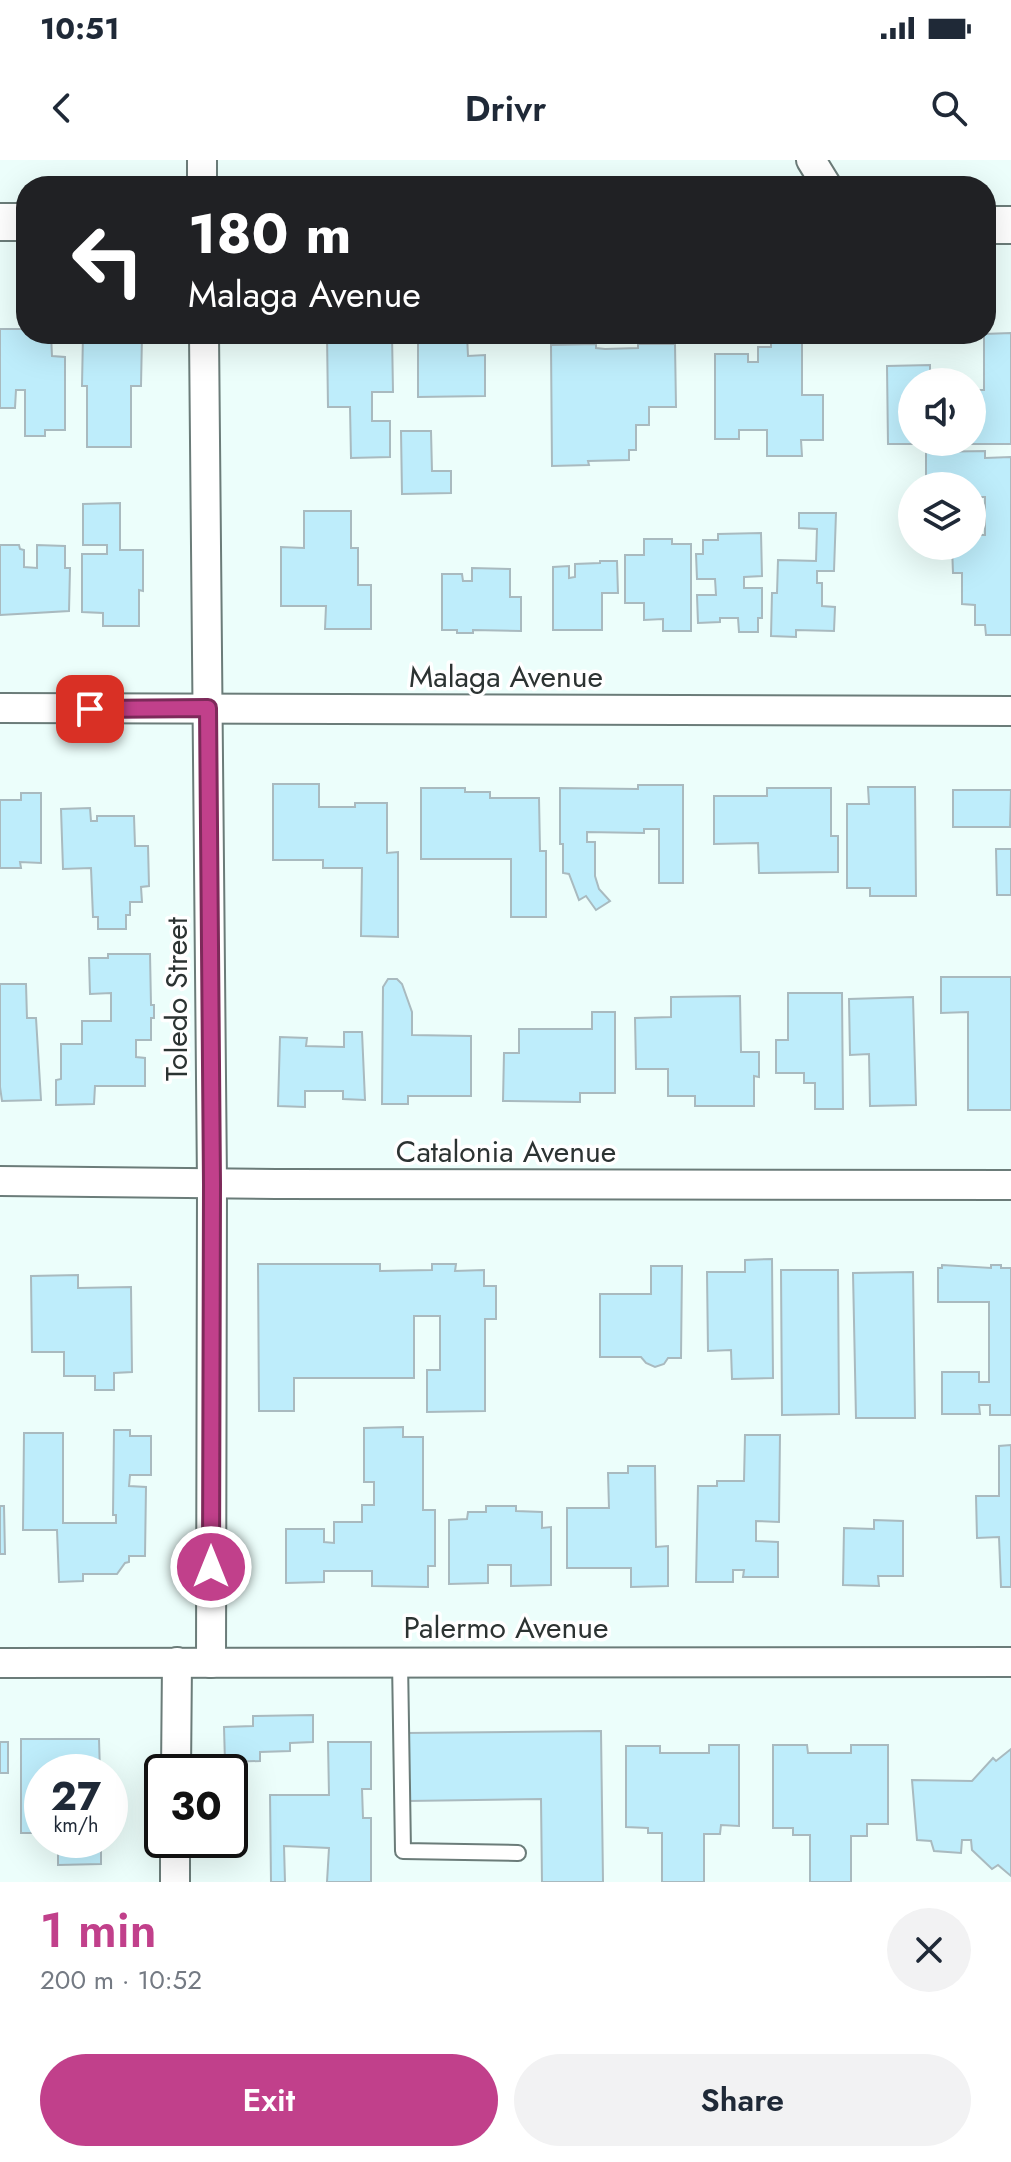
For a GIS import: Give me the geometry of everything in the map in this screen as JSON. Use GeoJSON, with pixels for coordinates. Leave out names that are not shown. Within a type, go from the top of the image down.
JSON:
{"type":"FeatureCollection","features":[{"type":"Feature","properties":{"kind":"street","name":"Toledo Street"},"geometry":{"type":"LineString","coordinates":[[204,344],[212,1184],[211,1663]]}},
{"type":"Feature","properties":{"kind":"street","name":"Malaga Avenue"},"geometry":{"type":"LineString","coordinates":[[0,708],[1011,711]]}},
{"type":"Feature","properties":{"kind":"street","name":"Catalonia Avenue"},"geometry":{"type":"LineString","coordinates":[[0,1181],[1011,1185]]}},
{"type":"Feature","properties":{"kind":"street"},"geometry":{"type":"LineString","coordinates":[[176,1754],[177,1662]]}},
{"type":"Feature","properties":{"kind":"street","name":"Palermo Avenue"},"geometry":{"type":"LineString","coordinates":[[0,1663],[1011,1662]]}},
{"type":"Feature","properties":{"kind":"street"},"geometry":{"type":"LineString","coordinates":[[175,1858],[175,1882]]}},
{"type":"Feature","properties":{"kind":"lane"},"geometry":{"type":"LineString","coordinates":[[400,1661],[403,1851],[518,1853]]}},
{"type":"Feature","properties":{"kind":"building"},"geometry":{"type":"Polygon","coordinates":[[[0,329],[16,329],[16,344],[51,344],[52,356],[65,357],[65,430],[45,430],[45,436],[25,436],[25,390],[16,390],[15,408],[0,408],[0,329]]]}},
{"type":"Feature","properties":{"kind":"building"},"geometry":{"type":"Polygon","coordinates":[[[1011,333],[1011,444],[986,444],[984,344],[996,344],[996,334],[1011,333]]]}},
{"type":"Feature","properties":{"kind":"building"},"geometry":{"type":"Polygon","coordinates":[[[83,344],[142,344],[141,386],[131,386],[131,447],[87,447],[87,386],[82,386],[83,344]]]}},
{"type":"Feature","properties":{"kind":"building"},"geometry":{"type":"Polygon","coordinates":[[[327,344],[392,344],[393,392],[372,392],[372,421],[390,421],[390,457],[351,458],[350,407],[328,407],[327,344]]]}},
{"type":"Feature","properties":{"kind":"building"},"geometry":{"type":"Polygon","coordinates":[[[418,344],[467,344],[468,356],[485,355],[485,396],[418,397],[418,344]]]}},
{"type":"Feature","properties":{"kind":"building"},"geometry":{"type":"Polygon","coordinates":[[[596,344],[596,348],[605,349],[638,348],[638,344],[675,344],[676,407],[649,407],[649,425],[636,425],[636,450],[629,450],[629,460],[552,466],[551,345],[596,344]]]}},
{"type":"Feature","properties":{"kind":"building"},"geometry":{"type":"Polygon","coordinates":[[[771,344],[802,344],[802,395],[823,395],[823,440],[801,440],[802,456],[767,456],[767,430],[739,430],[739,439],[715,439],[715,354],[748,354],[748,362],[758,362],[758,347],[771,347],[771,344]]]}},
{"type":"Feature","properties":{"kind":"building"},"geometry":{"type":"Polygon","coordinates":[[[930,365],[930,368],[898,368],[898,444],[888,444],[887,366],[930,365]]]}},
{"type":"Feature","properties":{"kind":"building"},"geometry":{"type":"Polygon","coordinates":[[[401,431],[431,431],[432,471],[451,471],[451,493],[402,494],[401,431]]]}},
{"type":"Feature","properties":{"kind":"building"},"geometry":{"type":"Polygon","coordinates":[[[926,456],[1011,457],[1011,635],[986,635],[985,625],[975,625],[975,605],[962,604],[962,573],[953,573],[953,560],[986,560],[986,472],[926,472],[926,456]]]}},
{"type":"Feature","properties":{"kind":"building"},"geometry":{"type":"Polygon","coordinates":[[[120,503],[120,550],[143,550],[139,626],[103,626],[103,613],[82,612],[82,554],[107,554],[107,545],[83,545],[83,504],[120,503]]]}},
{"type":"Feature","properties":{"kind":"building"},"geometry":{"type":"Polygon","coordinates":[[[304,511],[351,511],[351,548],[358,548],[358,585],[371,585],[371,629],[325,629],[326,606],[281,606],[281,547],[304,548],[304,511]]]}},
{"type":"Feature","properties":{"kind":"building"},"geometry":{"type":"Polygon","coordinates":[[[799,513],[836,513],[834,571],[817,571],[817,583],[822,583],[822,606],[835,607],[834,631],[796,630],[796,637],[771,636],[772,593],[777,593],[778,560],[816,561],[817,529],[799,528],[799,513]]]}},
{"type":"Feature","properties":{"kind":"building"},"geometry":{"type":"Polygon","coordinates":[[[761,533],[762,576],[744,577],[744,588],[762,588],[762,618],[758,618],[758,632],[739,632],[738,618],[698,623],[697,595],[716,595],[715,579],[697,579],[696,554],[703,554],[703,540],[718,540],[718,534],[761,533]]]}},
{"type":"Feature","properties":{"kind":"building"},"geometry":{"type":"Polygon","coordinates":[[[644,539],[672,539],[672,544],[691,544],[691,631],[663,631],[663,619],[644,620],[644,603],[625,603],[625,555],[644,555],[644,539]]]}},
{"type":"Feature","properties":{"kind":"building"},"geometry":{"type":"Polygon","coordinates":[[[0,545],[19,545],[24,550],[24,567],[37,568],[37,545],[65,546],[65,568],[70,568],[69,611],[0,615],[0,545]]]}},
{"type":"Feature","properties":{"kind":"building"},"geometry":{"type":"Polygon","coordinates":[[[617,561],[618,593],[602,593],[602,630],[553,630],[553,567],[569,566],[569,578],[575,577],[575,564],[617,561]]]}},
{"type":"Feature","properties":{"kind":"building"},"geometry":{"type":"Polygon","coordinates":[[[472,568],[510,569],[510,597],[521,597],[521,631],[473,630],[473,633],[457,633],[457,630],[442,630],[442,574],[462,574],[463,581],[472,581],[472,568]]]}},
{"type":"Feature","properties":{"kind":"building"},"geometry":{"type":"Polygon","coordinates":[[[273,784],[319,784],[319,807],[387,803],[387,853],[398,852],[398,937],[361,936],[362,868],[323,868],[323,860],[273,860],[273,784]]]}},
{"type":"Feature","properties":{"kind":"building"},"geometry":{"type":"Polygon","coordinates":[[[638,785],[683,785],[683,883],[659,883],[659,829],[644,829],[644,833],[587,832],[587,842],[595,842],[595,876],[599,889],[610,901],[596,910],[586,896],[579,900],[569,874],[563,873],[560,788],[638,789],[638,785]]]}},
{"type":"Feature","properties":{"kind":"building"},"geometry":{"type":"Polygon","coordinates":[[[868,787],[915,787],[916,896],[870,896],[870,888],[847,888],[847,804],[869,804],[868,787]]]}},
{"type":"Feature","properties":{"kind":"building"},"geometry":{"type":"Polygon","coordinates":[[[421,788],[465,788],[465,792],[490,792],[490,798],[539,798],[540,851],[546,851],[546,917],[511,917],[511,859],[421,859],[421,788]]]}},
{"type":"Feature","properties":{"kind":"building"},"geometry":{"type":"Polygon","coordinates":[[[767,788],[831,788],[831,836],[838,836],[838,872],[759,873],[758,843],[714,844],[714,796],[767,796],[767,788]]]}},
{"type":"Feature","properties":{"kind":"building"},"geometry":{"type":"Polygon","coordinates":[[[953,790],[1011,790],[1010,827],[953,827],[953,790]]]}},
{"type":"Feature","properties":{"kind":"building"},"geometry":{"type":"Polygon","coordinates":[[[21,793],[41,793],[41,863],[20,862],[21,868],[0,868],[0,800],[21,800],[21,793]]]}},
{"type":"Feature","properties":{"kind":"building"},"geometry":{"type":"Polygon","coordinates":[[[90,808],[91,821],[97,821],[97,816],[134,816],[135,846],[148,846],[149,886],[141,887],[142,902],[130,902],[126,929],[98,929],[98,917],[93,917],[91,868],[63,869],[61,809],[90,808]]]}},
{"type":"Feature","properties":{"kind":"building"},"geometry":{"type":"Polygon","coordinates":[[[996,849],[1011,849],[1011,895],[997,895],[996,849]]]}},
{"type":"Feature","properties":{"kind":"building"},"geometry":{"type":"Polygon","coordinates":[[[108,954],[150,954],[151,1005],[154,1005],[151,1040],[136,1040],[136,1057],[145,1058],[145,1086],[95,1086],[94,1104],[56,1105],[56,1080],[61,1079],[61,1044],[82,1044],[82,1021],[111,1021],[111,993],[90,994],[89,958],[108,958],[108,954]]]}},
{"type":"Feature","properties":{"kind":"building"},"geometry":{"type":"Polygon","coordinates":[[[941,977],[1011,977],[1011,1110],[968,1110],[968,1012],[941,1013],[941,977]]]}},
{"type":"Feature","properties":{"kind":"building"},"geometry":{"type":"Polygon","coordinates":[[[388,979],[397,979],[402,984],[412,1012],[412,1035],[471,1036],[471,1096],[408,1096],[408,1104],[382,1104],[383,987],[388,979]]]}},
{"type":"Feature","properties":{"kind":"building"},"geometry":{"type":"Polygon","coordinates":[[[0,984],[26,984],[27,1018],[36,1018],[41,1100],[2,1101],[0,984]]]}},
{"type":"Feature","properties":{"kind":"building"},"geometry":{"type":"Polygon","coordinates":[[[788,993],[842,993],[843,1109],[815,1109],[815,1083],[804,1083],[804,1073],[776,1073],[776,1040],[788,1040],[788,993]]]}},
{"type":"Feature","properties":{"kind":"building"},"geometry":{"type":"Polygon","coordinates":[[[740,996],[741,1052],[759,1052],[759,1077],[754,1076],[754,1106],[695,1106],[695,1096],[668,1096],[668,1069],[636,1069],[635,1018],[671,1017],[671,997],[740,996]]]}},
{"type":"Feature","properties":{"kind":"building"},"geometry":{"type":"Polygon","coordinates":[[[913,997],[916,1105],[870,1106],[869,1054],[850,1055],[849,999],[913,997]]]}},
{"type":"Feature","properties":{"kind":"building"},"geometry":{"type":"Polygon","coordinates":[[[592,1012],[615,1012],[615,1093],[580,1093],[580,1102],[503,1101],[504,1053],[519,1053],[519,1029],[592,1029],[592,1012]]]}},
{"type":"Feature","properties":{"kind":"building"},"geometry":{"type":"Polygon","coordinates":[[[344,1032],[362,1032],[365,1100],[343,1099],[343,1091],[305,1091],[305,1107],[278,1106],[280,1037],[307,1038],[306,1046],[344,1047],[344,1032]]]}},
{"type":"Feature","properties":{"kind":"building"},"geometry":{"type":"Polygon","coordinates":[[[772,1259],[773,1378],[732,1379],[731,1350],[708,1351],[707,1272],[745,1272],[745,1260],[772,1259]]]}},
{"type":"Feature","properties":{"kind":"building"},"geometry":{"type":"Polygon","coordinates":[[[258,1264],[380,1264],[380,1271],[432,1270],[432,1264],[456,1264],[455,1271],[484,1270],[484,1286],[496,1286],[496,1319],[485,1319],[485,1411],[427,1412],[427,1370],[440,1370],[440,1316],[414,1316],[414,1378],[294,1378],[294,1411],[259,1411],[258,1264]]]}},
{"type":"Feature","properties":{"kind":"building"},"geometry":{"type":"Polygon","coordinates":[[[942,1265],[991,1268],[991,1265],[1001,1265],[1001,1268],[1011,1268],[1011,1415],[990,1415],[990,1405],[979,1405],[980,1414],[942,1414],[942,1372],[979,1372],[979,1382],[989,1382],[989,1302],[938,1302],[938,1268],[942,1265]]]}},
{"type":"Feature","properties":{"kind":"building"},"geometry":{"type":"Polygon","coordinates":[[[651,1266],[682,1266],[681,1358],[668,1358],[664,1364],[655,1367],[641,1357],[600,1357],[600,1294],[651,1294],[651,1266]]]}},
{"type":"Feature","properties":{"kind":"building"},"geometry":{"type":"Polygon","coordinates":[[[781,1270],[838,1270],[839,1414],[782,1415],[781,1270]]]}},
{"type":"Feature","properties":{"kind":"building"},"geometry":{"type":"Polygon","coordinates":[[[913,1272],[915,1418],[856,1418],[853,1273],[913,1272]]]}},
{"type":"Feature","properties":{"kind":"building"},"geometry":{"type":"Polygon","coordinates":[[[78,1275],[78,1288],[131,1287],[132,1372],[114,1373],[114,1390],[95,1390],[95,1376],[64,1376],[64,1352],[32,1352],[31,1276],[78,1275]]]}},
{"type":"Feature","properties":{"kind":"building"},"geometry":{"type":"Polygon","coordinates":[[[403,1427],[403,1437],[423,1437],[423,1510],[435,1510],[435,1566],[428,1566],[428,1587],[372,1586],[372,1571],[324,1571],[324,1582],[286,1583],[286,1529],[324,1529],[324,1542],[334,1543],[334,1522],[362,1522],[362,1505],[374,1505],[374,1482],[364,1482],[364,1428],[403,1427]]]}},
{"type":"Feature","properties":{"kind":"building"},"geometry":{"type":"Polygon","coordinates":[[[114,1430],[130,1430],[130,1436],[151,1436],[151,1475],[130,1475],[129,1486],[146,1487],[145,1556],[129,1556],[129,1562],[117,1574],[83,1574],[83,1581],[59,1582],[57,1530],[23,1530],[24,1433],[63,1433],[63,1523],[116,1523],[116,1515],[113,1515],[114,1430]]]}},
{"type":"Feature","properties":{"kind":"building"},"geometry":{"type":"Polygon","coordinates":[[[745,1435],[780,1435],[779,1522],[756,1521],[756,1541],[778,1542],[778,1577],[743,1577],[744,1570],[733,1570],[733,1582],[696,1582],[698,1486],[717,1486],[717,1481],[744,1481],[745,1435]]]}},
{"type":"Feature","properties":{"kind":"building"},"geometry":{"type":"Polygon","coordinates":[[[1011,1445],[1011,1587],[1001,1587],[999,1537],[977,1538],[976,1496],[999,1496],[999,1446],[1011,1445]]]}},
{"type":"Feature","properties":{"kind":"building"},"geometry":{"type":"Polygon","coordinates":[[[628,1466],[655,1466],[656,1547],[668,1546],[668,1586],[631,1587],[631,1568],[567,1568],[567,1508],[609,1508],[608,1473],[628,1473],[628,1466]]]}},
{"type":"Feature","properties":{"kind":"building"},"geometry":{"type":"Polygon","coordinates":[[[0,1506],[4,1506],[5,1554],[0,1554],[0,1506]]]}},
{"type":"Feature","properties":{"kind":"building"},"geometry":{"type":"Polygon","coordinates":[[[486,1506],[516,1506],[516,1511],[542,1512],[542,1528],[551,1527],[551,1585],[511,1586],[511,1565],[488,1565],[488,1583],[449,1584],[449,1520],[467,1519],[468,1512],[486,1512],[486,1506]]]}},
{"type":"Feature","properties":{"kind":"building"},"geometry":{"type":"Polygon","coordinates":[[[874,1520],[903,1521],[903,1576],[878,1576],[879,1586],[843,1585],[844,1528],[874,1529],[874,1520]]]}},
{"type":"Feature","properties":{"kind":"building"},"geometry":{"type":"Polygon","coordinates":[[[313,1715],[313,1742],[290,1743],[290,1751],[260,1752],[260,1761],[248,1761],[248,1754],[225,1754],[224,1727],[253,1726],[253,1716],[313,1715]]]}},
{"type":"Feature","properties":{"kind":"building"},"geometry":{"type":"Polygon","coordinates":[[[601,1731],[603,1882],[542,1882],[541,1799],[408,1801],[407,1733],[601,1731]]]}},
{"type":"Feature","properties":{"kind":"building"},"geometry":{"type":"Polygon","coordinates":[[[21,1739],[99,1739],[99,1754],[24,1754],[24,1833],[21,1833],[21,1739]]]}},
{"type":"Feature","properties":{"kind":"building"},"geometry":{"type":"Polygon","coordinates":[[[0,1742],[8,1742],[8,1773],[0,1773],[0,1742]]]}},
{"type":"Feature","properties":{"kind":"building"},"geometry":{"type":"Polygon","coordinates":[[[328,1742],[371,1742],[371,1789],[362,1789],[363,1818],[371,1818],[371,1882],[327,1882],[329,1848],[284,1846],[285,1882],[271,1882],[270,1795],[329,1795],[328,1742]]]}},
{"type":"Feature","properties":{"kind":"building"},"geometry":{"type":"Polygon","coordinates":[[[709,1745],[739,1745],[739,1826],[721,1825],[720,1834],[704,1834],[704,1882],[662,1882],[662,1833],[648,1833],[648,1828],[626,1827],[626,1746],[660,1746],[660,1753],[709,1753],[709,1745]]]}},
{"type":"Feature","properties":{"kind":"building"},"geometry":{"type":"Polygon","coordinates":[[[773,1745],[807,1745],[808,1753],[851,1753],[851,1745],[888,1745],[888,1824],[867,1824],[867,1836],[851,1836],[851,1882],[810,1882],[810,1835],[793,1835],[793,1828],[773,1828],[773,1745]]]}},
{"type":"Feature","properties":{"kind":"building"},"geometry":{"type":"Polygon","coordinates":[[[1011,1749],[1011,1876],[998,1865],[992,1869],[972,1850],[971,1840],[962,1840],[961,1853],[934,1851],[931,1841],[917,1840],[912,1780],[972,1781],[993,1758],[996,1761],[1011,1749]]]}},
{"type":"Feature","properties":{"kind":"building"},"geometry":{"type":"Polygon","coordinates":[[[58,1858],[101,1858],[101,1864],[58,1865],[58,1858]]]}},
{"type":"Feature","properties":{"kind":"route"},"geometry":{"type":"LineString","coordinates":[[90,709],[208,708],[211,1567]]}}]}
